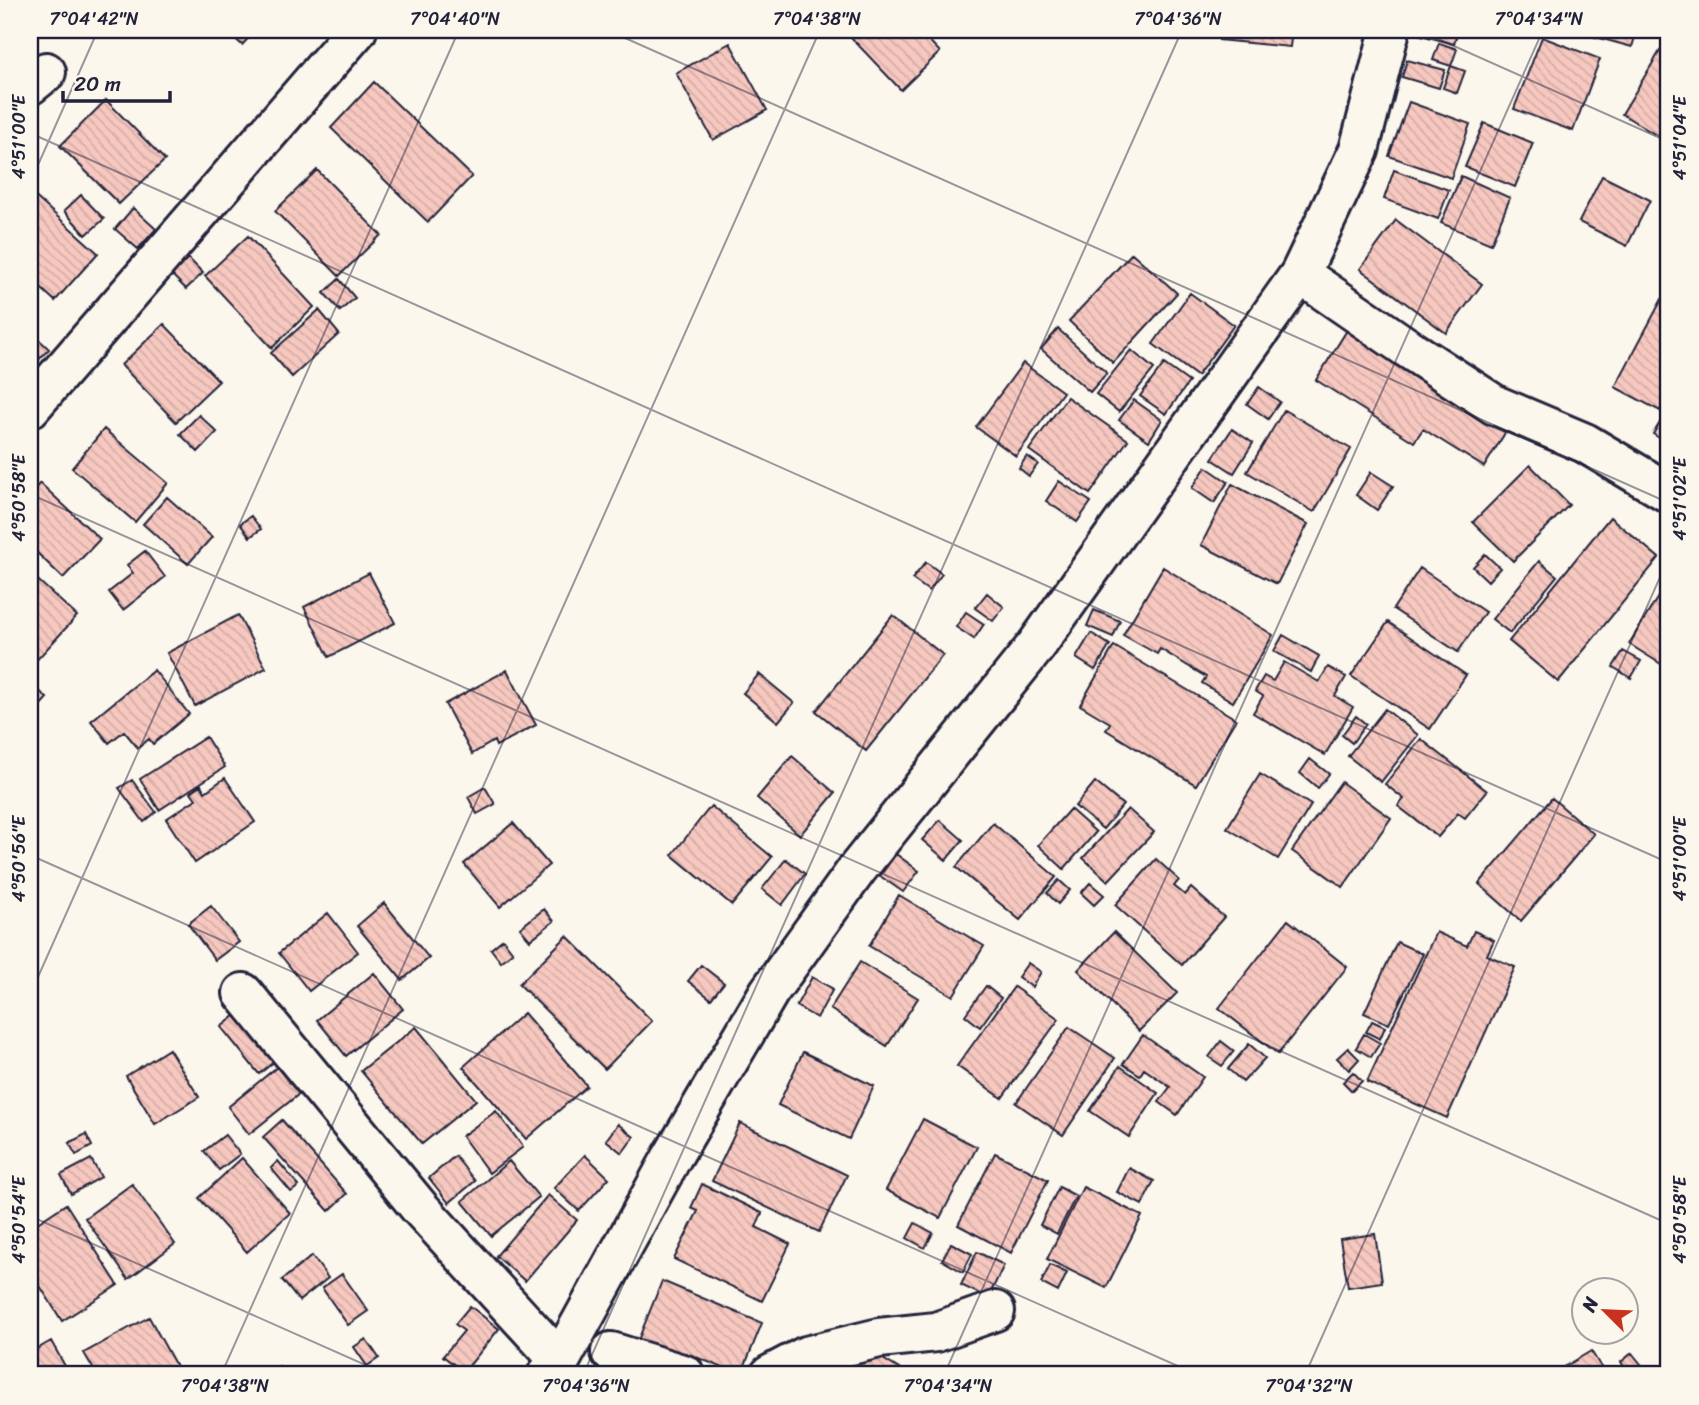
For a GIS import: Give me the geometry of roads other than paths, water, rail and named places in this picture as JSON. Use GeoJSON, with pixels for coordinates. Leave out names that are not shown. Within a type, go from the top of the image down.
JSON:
{"type":"FeatureCollection","features":[{"type":"Feature","properties":{"kind":"street"},"geometry":{"type":"LineString","coordinates":[[30,408],[357,30]]}},
{"type":"Feature","properties":{"kind":"street"},"geometry":{"type":"LineString","coordinates":[[243,993],[554,1368],[671,1159],[769,992],[858,868],[1036,646],[1300,274],[1359,150],[1390,30]]}},
{"type":"Feature","properties":{"kind":"street"},"geometry":{"type":"LineString","coordinates":[[1300,274],[1495,405],[1585,443],[1669,493]]}},
{"type":"Feature","properties":{"kind":"street"},"geometry":{"type":"LineString","coordinates":[[770,1375],[806,1356],[879,1338],[936,1332],[995,1311]]}},
{"type":"Feature","properties":{"kind":"street"},"geometry":{"type":"LineString","coordinates":[[611,1352],[685,1375]]}}]}
